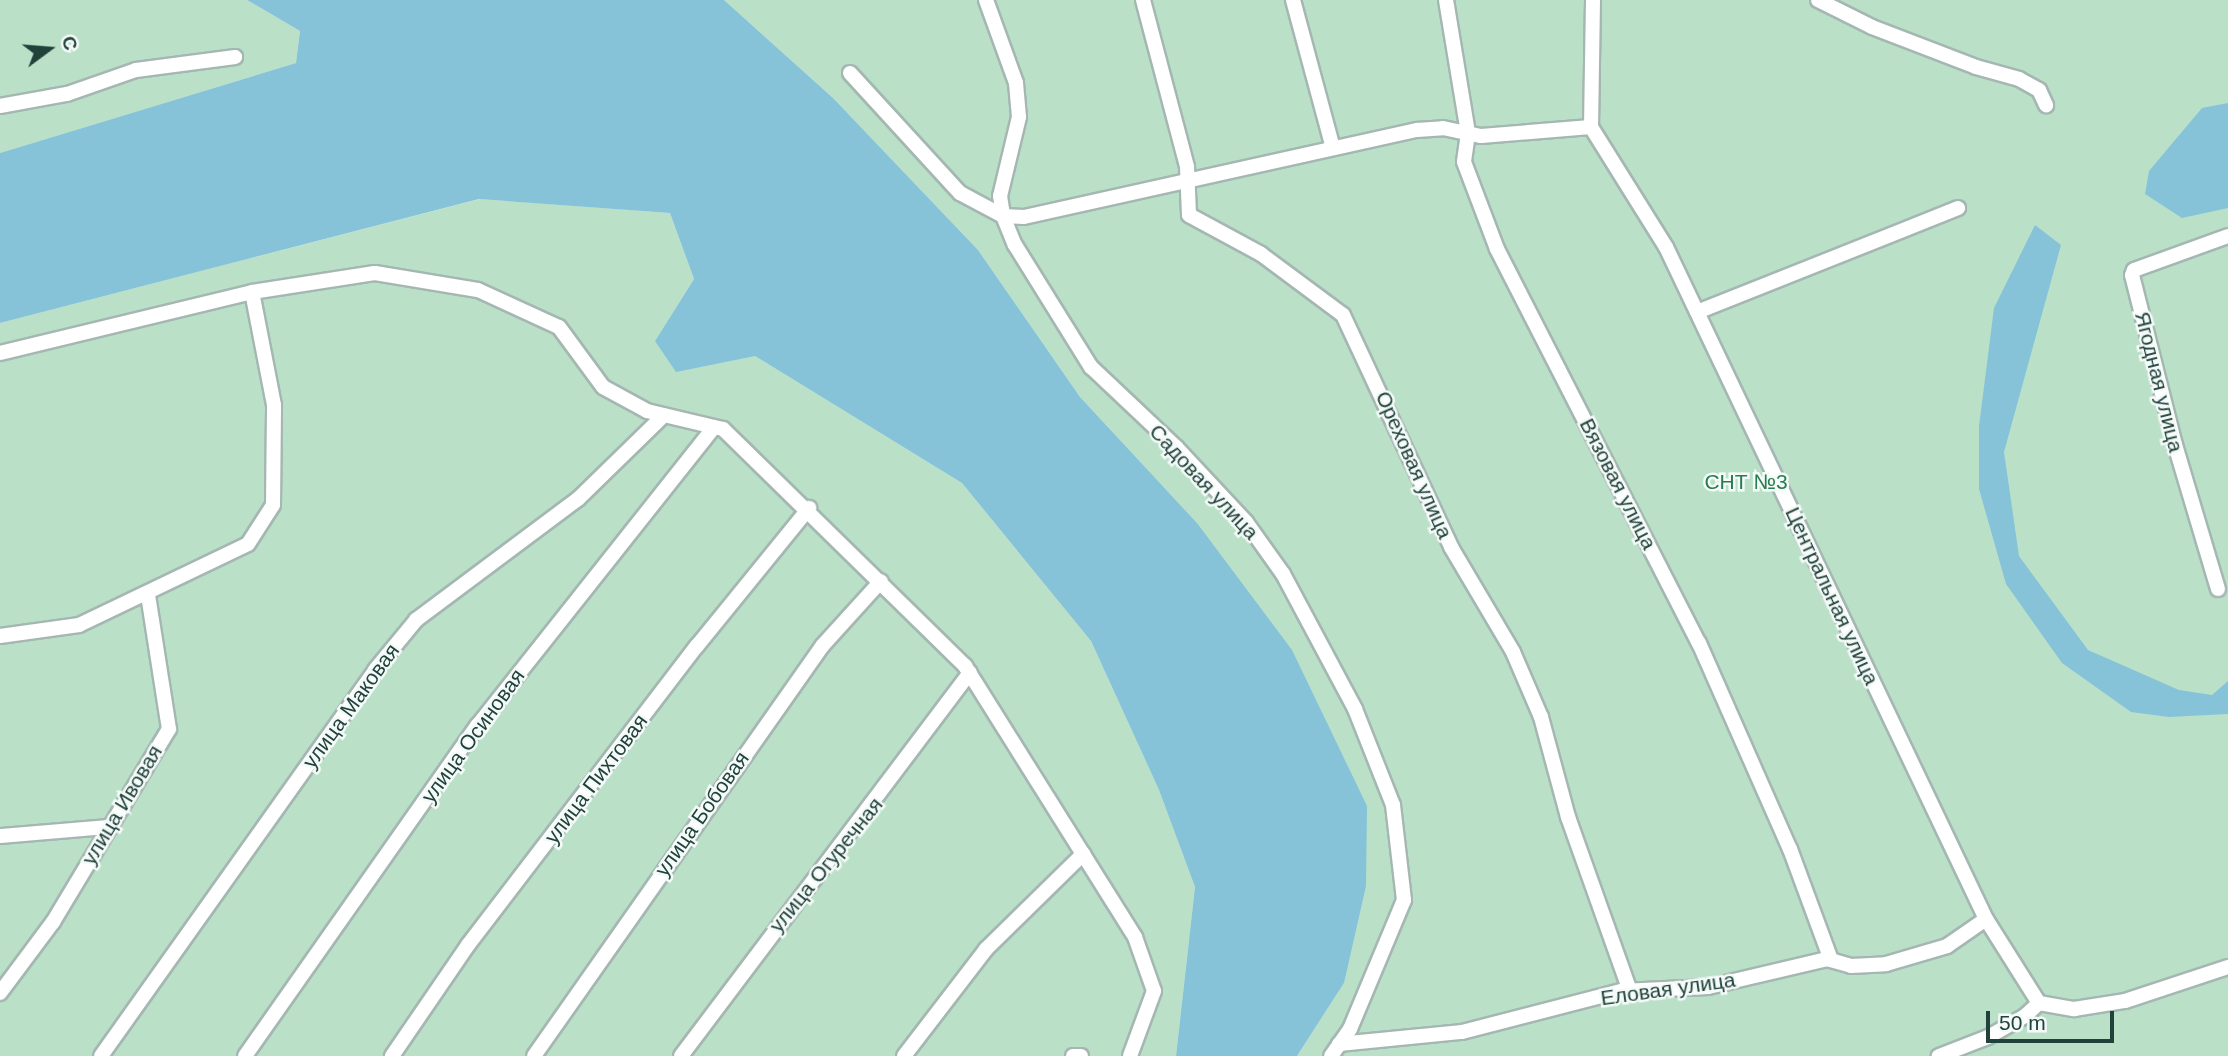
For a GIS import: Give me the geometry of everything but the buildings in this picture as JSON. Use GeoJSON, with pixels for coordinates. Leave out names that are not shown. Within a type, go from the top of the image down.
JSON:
{"type":"FeatureCollection","features":[{"type":"Feature","properties":{"kind":"street"},"geometry":{"type":"LineString","coordinates":[[986,0],[1016,83],[1020,117],[1000,196],[1003,216]]}},
{"type":"Feature","properties":{"kind":"street","name":"Ореховая улица"},"geometry":{"type":"LineString","coordinates":[[1143,0],[1166,80],[1186,180],[1189,215],[1261,254],[1343,315],[1451,547],[1513,652],[1541,717],[1568,817],[1630,991]]}},
{"type":"Feature","properties":{"kind":"street"},"geometry":{"type":"LineString","coordinates":[[1293,0],[1333,148]]}},
{"type":"Feature","properties":{"kind":"street","name":"Вязовая улица"},"geometry":{"type":"LineString","coordinates":[[1446,0],[1468,133],[1464,162],[1497,249],[1699,643],[1790,849],[1831,960]]}},
{"type":"Feature","properties":{"kind":"street"},"geometry":{"type":"LineString","coordinates":[[850,73],[960,193],[1003,216],[1024,217],[1417,130],[1481,136],[1591,127],[1593,0]]}},
{"type":"Feature","properties":{"kind":"street"},"geometry":{"type":"LineString","coordinates":[[1818,0],[1885,32],[2020,79],[2039,90],[2046,105]]}},
{"type":"Feature","properties":{"kind":"street"},"geometry":{"type":"LineString","coordinates":[[0,106],[67,94],[136,70],[236,57]]}},
{"type":"Feature","properties":{"kind":"street","name":"Центральная улица"},"geometry":{"type":"LineString","coordinates":[[1591,127],[1667,247],[1986,919],[2039,1003]]}},
{"type":"Feature","properties":{"kind":"street"},"geometry":{"type":"LineString","coordinates":[[1697,312],[1958,208]]}},
{"type":"Feature","properties":{"kind":"street","name":"Садовая улица"},"geometry":{"type":"LineString","coordinates":[[1003,216],[1015,245],[1091,367],[1177,447],[1246,522],[1283,574],[1355,709],[1393,805],[1404,900],[1335,1050]]}},
{"type":"Feature","properties":{"kind":"street","name":"Ягодная улица"},"geometry":{"type":"LineString","coordinates":[[2218,589],[2175,445],[2132,275],[2134,270],[2228,236]]}},
{"type":"Feature","properties":{"kind":"street"},"geometry":{"type":"LineString","coordinates":[[0,353],[252,292],[375,273],[478,290],[559,327],[603,387],[664,415],[723,429],[809,508],[970,673],[1135,937],[1154,990],[1130,1056]]}},
{"type":"Feature","properties":{"kind":"street"},"geometry":{"type":"LineString","coordinates":[[0,636],[79,625],[148,595],[248,544],[273,505],[274,405],[252,292]]}},
{"type":"Feature","properties":{"kind":"street","name":"улица Маковая"},"geometry":{"type":"LineString","coordinates":[[101,1056],[375,670],[416,620],[578,499],[664,415]]}},
{"type":"Feature","properties":{"kind":"street","name":"улица Осиновая"},"geometry":{"type":"LineString","coordinates":[[245,1056],[478,725],[714,427]]}},
{"type":"Feature","properties":{"kind":"street","name":"улица Пихтовая"},"geometry":{"type":"LineString","coordinates":[[392,1056],[468,945],[697,646],[809,508]]}},
{"type":"Feature","properties":{"kind":"street","name":"улица Бобовая"},"geometry":{"type":"LineString","coordinates":[[534,1056],[823,645],[881,581]]}},
{"type":"Feature","properties":{"kind":"street","name":"улица Ивовая"},"geometry":{"type":"LineString","coordinates":[[0,993],[53,922],[169,729],[148,595]]}},
{"type":"Feature","properties":{"kind":"street","name":"улица Огуречная"},"geometry":{"type":"LineString","coordinates":[[681,1056],[970,673]]}},
{"type":"Feature","properties":{"kind":"street"},"geometry":{"type":"LineString","coordinates":[[0,836],[108,828]]}},
{"type":"Feature","properties":{"kind":"street"},"geometry":{"type":"LineString","coordinates":[[904,1056],[986,949],[1083,855]]}},
{"type":"Feature","properties":{"kind":"street","name":"Еловая улица"},"geometry":{"type":"LineString","coordinates":[[1335,1050],[1462,1032],[1630,991],[1708,988],[1831,960],[1851,966],[1886,964],[1922,956],[1947,946],[1986,919]]}},
{"type":"Feature","properties":{"kind":"street"},"geometry":{"type":"LineString","coordinates":[[1939,1056],[1987,1037],[2025,1016],[2039,1003],[2074,1009],[2125,1001],[2228,967]]}},
{"type":"Feature","properties":{"kind":"street"},"geometry":{"type":"LineString","coordinates":[[1073,1056],[1081,1056]]}},
{"type":"Feature","properties":{"kind":"green space"},"geometry":{"type":"Polygon","coordinates":[[[0,0],[247,0],[300,31],[296,63],[0,153],[0,0]]]}},
{"type":"Feature","properties":{"kind":"green space","name":"СНТ №3"},"geometry":{"type":"Polygon","coordinates":[[[724,0],[2228,0],[2228,1056],[1297,1056],[1344,983],[1197,523],[1080,397],[978,250],[833,98],[724,0]]]}},
{"type":"Feature","properties":{"kind":"green space"},"geometry":{"type":"Polygon","coordinates":[[[480,199],[670,213],[694,279],[655,341],[755,356],[962,483],[1091,641],[1159,790],[1195,887],[1176,1056],[0,1056],[0,323],[480,199]]]}},
{"type":"Feature","properties":{"kind":"water"},"geometry":{"type":"Polygon","coordinates":[[[247,0],[724,0],[833,98],[978,250],[1080,397],[1197,523],[1292,650],[1367,806],[1366,886],[1344,983],[1297,1056],[1176,1056],[1195,887],[1159,790],[1091,641],[962,483],[755,356],[676,372],[655,341],[694,279],[670,213],[479,199],[0,323],[0,153],[296,63],[300,31],[247,0]]]}},
{"type":"Feature","properties":{"kind":"water"},"geometry":{"type":"Polygon","coordinates":[[[2228,103],[2228,208],[2182,218],[2145,194],[2149,171],[2202,108],[2228,103]]]}},
{"type":"Feature","properties":{"kind":"water"},"geometry":{"type":"Polygon","coordinates":[[[2035,225],[2061,245],[2004,452],[2019,556],[2088,650],[2179,690],[2212,695],[2228,681],[2228,714],[2169,717],[2131,712],[2062,663],[2006,584],[1979,489],[1979,426],[1994,308],[2035,225]]]}}]}
